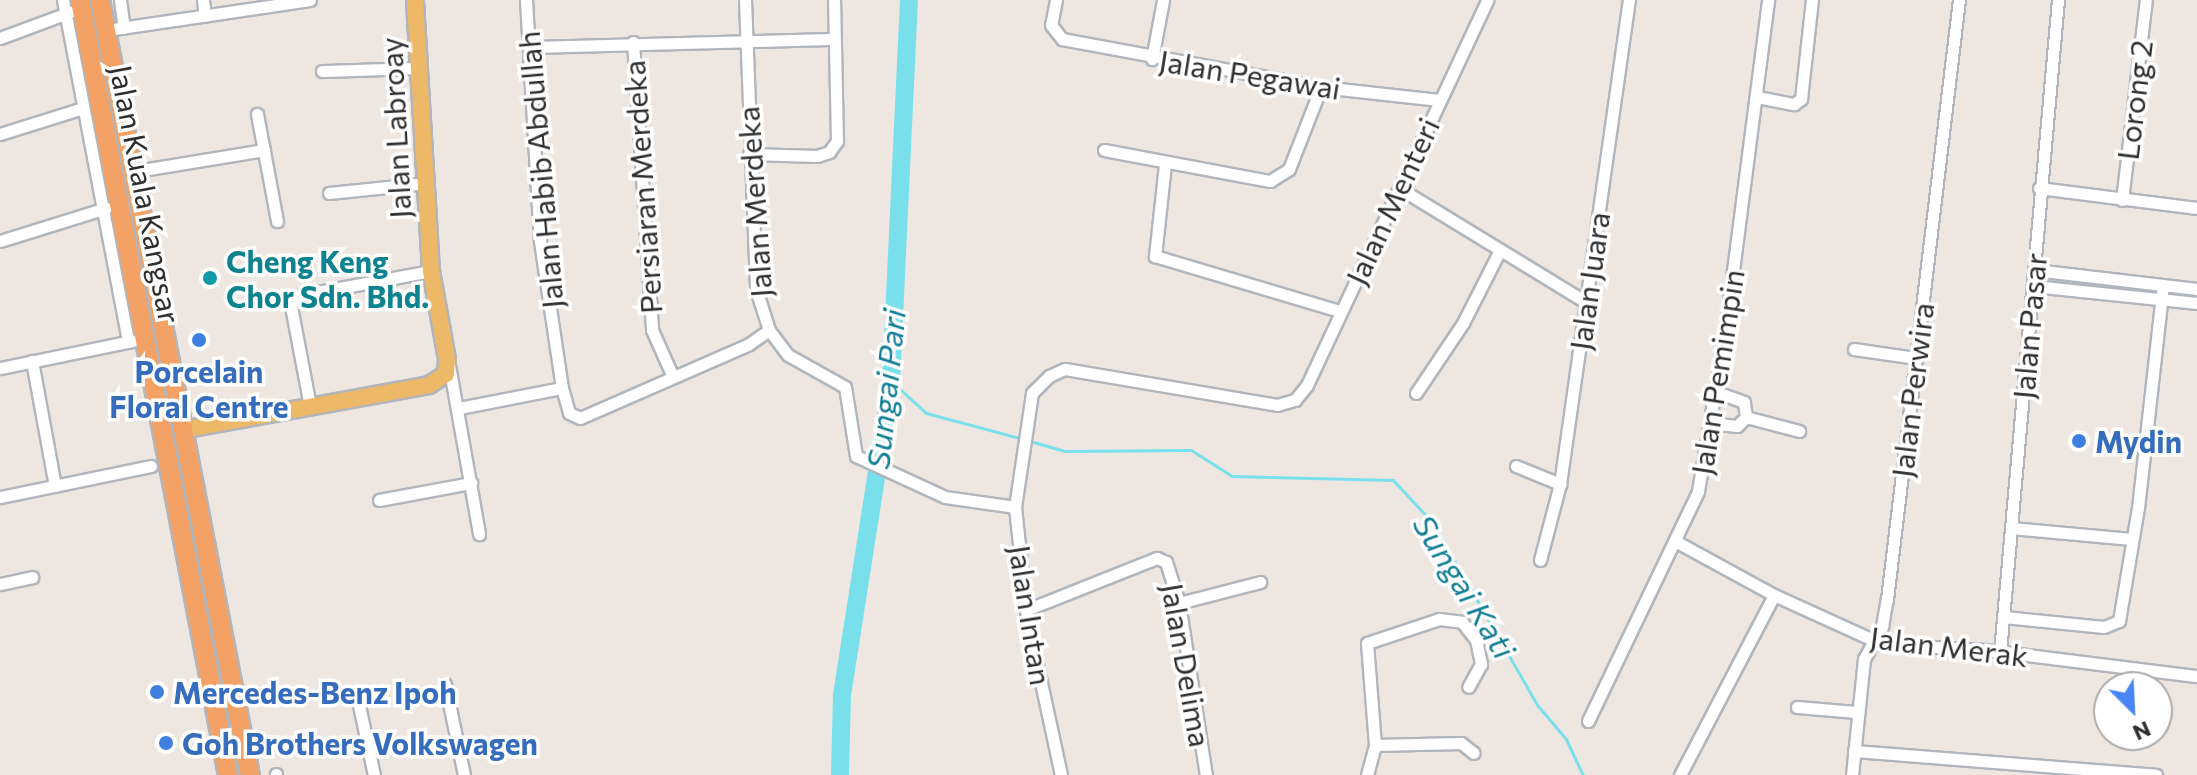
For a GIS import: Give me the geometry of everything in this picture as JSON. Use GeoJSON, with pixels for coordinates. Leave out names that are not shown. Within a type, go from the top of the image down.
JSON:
{"type":"FeatureCollection","features":[{"type":"Feature","properties":{"kind":"highway","name":"Jalan Kuala Kangsar"},"geometry":{"type":"LineString","coordinates":[[100,0],[116,29],[139,201],[250,775]]}},
{"type":"Feature","properties":{"kind":"highway","name":"Jalan Kuala Kangsar"},"geometry":{"type":"LineString","coordinates":[[76,7],[114,174],[111,206],[136,340],[150,371],[228,775]]}},
{"type":"Feature","properties":{"kind":"highway"},"geometry":{"type":"LineString","coordinates":[[150,371],[169,420],[182,430],[173,443],[177,506]]}},
{"type":"Feature","properties":{"kind":"main road","name":"Jalan Labroay"},"geometry":{"type":"LineString","coordinates":[[415,0],[431,271],[447,359]]}},
{"type":"Feature","properties":{"kind":"main road"},"geometry":{"type":"LineString","coordinates":[[310,406],[438,373],[431,271]]}},
{"type":"Feature","properties":{"kind":"main road"},"geometry":{"type":"LineString","coordinates":[[182,430],[429,385],[443,379],[447,359]]}},
{"type":"Feature","properties":{"kind":"street"},"geometry":{"type":"LineString","coordinates":[[63,0],[76,7]]}},
{"type":"Feature","properties":{"kind":"street"},"geometry":{"type":"LineString","coordinates":[[120,0],[116,29],[205,16],[237,6],[310,0]]}},
{"type":"Feature","properties":{"kind":"street"},"geometry":{"type":"LineString","coordinates":[[203,0],[205,16]]}},
{"type":"Feature","properties":{"kind":"street","name":"Jalan Habib Abdullah"},"geometry":{"type":"LineString","coordinates":[[526,0],[540,241],[562,388]]}},
{"type":"Feature","properties":{"kind":"street","name":"Jalan Merdeka"},"geometry":{"type":"LineString","coordinates":[[745,0],[756,289],[769,330],[788,355],[845,387],[851,448],[856,456],[911,484],[945,497],[1015,507]]}},
{"type":"Feature","properties":{"kind":"street"},"geometry":{"type":"LineString","coordinates":[[749,154],[817,156],[829,152],[837,141],[834,0]]}},
{"type":"Feature","properties":{"kind":"street","name":"Jalan Pegawai"},"geometry":{"type":"LineString","coordinates":[[1056,0],[1051,25],[1062,39],[1152,59],[1321,87],[1439,100]]}},
{"type":"Feature","properties":{"kind":"street"},"geometry":{"type":"LineString","coordinates":[[1152,59],[1163,0]]}},
{"type":"Feature","properties":{"kind":"street","name":"Jalan Menteri"},"geometry":{"type":"LineString","coordinates":[[1026,414],[1036,387],[1065,369],[1277,405],[1295,400],[1307,385],[1487,0]]}},
{"type":"Feature","properties":{"kind":"street","name":"Jalan Juara"},"geometry":{"type":"LineString","coordinates":[[1540,560],[1560,484],[1629,0]]}},
{"type":"Feature","properties":{"kind":"street","name":"Jalan Pemimpin"},"geometry":{"type":"LineString","coordinates":[[1588,721],[1698,491],[1757,97],[1768,0]]}},
{"type":"Feature","properties":{"kind":"street"},"geometry":{"type":"LineString","coordinates":[[1757,97],[1794,104],[1801,99],[1812,0]]}},
{"type":"Feature","properties":{"kind":"street","name":"Jalan Perwira"},"geometry":{"type":"LineString","coordinates":[[1852,775],[1856,712],[1871,641],[1884,617],[1959,0]]}},
{"type":"Feature","properties":{"kind":"street","name":"Jalan Pasar"},"geometry":{"type":"LineString","coordinates":[[2000,652],[2058,0]]}},
{"type":"Feature","properties":{"kind":"street","name":"Lorong 2"},"geometry":{"type":"LineString","coordinates":[[2122,200],[2146,0]]}},
{"type":"Feature","properties":{"kind":"street"},"geometry":{"type":"LineString","coordinates":[[0,38],[76,7]]}},
{"type":"Feature","properties":{"kind":"street"},"geometry":{"type":"LineString","coordinates":[[76,7],[83,108],[111,206]]}},
{"type":"Feature","properties":{"kind":"street"},"geometry":{"type":"LineString","coordinates":[[529,47],[834,39]]}},
{"type":"Feature","properties":{"kind":"street","name":"Persiaran Merdeka"},"geometry":{"type":"LineString","coordinates":[[633,42],[652,330],[673,377]]}},
{"type":"Feature","properties":{"kind":"street"},"geometry":{"type":"LineString","coordinates":[[322,71],[419,68]]}},
{"type":"Feature","properties":{"kind":"street"},"geometry":{"type":"LineString","coordinates":[[1104,150],[1165,164],[1270,181],[1281,176],[1321,87]]}},
{"type":"Feature","properties":{"kind":"street"},"geometry":{"type":"LineString","coordinates":[[0,134],[83,108]]}},
{"type":"Feature","properties":{"kind":"street"},"geometry":{"type":"LineString","coordinates":[[257,114],[277,221]]}},
{"type":"Feature","properties":{"kind":"street"},"geometry":{"type":"LineString","coordinates":[[114,174],[264,150]]}},
{"type":"Feature","properties":{"kind":"street"},"geometry":{"type":"LineString","coordinates":[[1165,164],[1155,256],[1340,311]]}},
{"type":"Feature","properties":{"kind":"street"},"geometry":{"type":"LineString","coordinates":[[329,193],[426,183]]}},
{"type":"Feature","properties":{"kind":"street"},"geometry":{"type":"LineString","coordinates":[[1399,188],[1586,302]]}},
{"type":"Feature","properties":{"kind":"street"},"geometry":{"type":"LineString","coordinates":[[2039,188],[2197,208]]}},
{"type":"Feature","properties":{"kind":"street"},"geometry":{"type":"LineString","coordinates":[[0,241],[111,206],[139,201]]}},
{"type":"Feature","properties":{"kind":"street"},"geometry":{"type":"LineString","coordinates":[[1416,393],[1463,323],[1500,250]]}},
{"type":"Feature","properties":{"kind":"street"},"geometry":{"type":"LineString","coordinates":[[2035,270],[2197,289]]}},
{"type":"Feature","properties":{"kind":"street"},"geometry":{"type":"LineString","coordinates":[[310,406],[291,306],[296,296],[306,290],[431,271]]}},
{"type":"Feature","properties":{"kind":"street"},"geometry":{"type":"LineString","coordinates":[[2033,286],[2197,303]]}},
{"type":"Feature","properties":{"kind":"street"},"geometry":{"type":"LineString","coordinates":[[2004,617],[2116,624],[2131,539],[2163,286]]}},
{"type":"Feature","properties":{"kind":"street"},"geometry":{"type":"LineString","coordinates":[[458,404],[562,388],[569,413],[580,418],[769,330]]}},
{"type":"Feature","properties":{"kind":"street"},"geometry":{"type":"LineString","coordinates":[[0,368],[136,340]]}},
{"type":"Feature","properties":{"kind":"street"},"geometry":{"type":"LineString","coordinates":[[1854,349],[1916,358]]}},
{"type":"Feature","properties":{"kind":"street"},"geometry":{"type":"LineString","coordinates":[[447,359],[458,404],[479,534]]}},
{"type":"Feature","properties":{"kind":"street"},"geometry":{"type":"LineString","coordinates":[[32,361],[55,486]]}},
{"type":"Feature","properties":{"kind":"street"},"geometry":{"type":"LineString","coordinates":[[429,385],[448,391],[458,404]]}},
{"type":"Feature","properties":{"kind":"street"},"geometry":{"type":"LineString","coordinates":[[1714,391],[1744,402],[1746,417]]}},
{"type":"Feature","properties":{"kind":"street","name":"Jalan Intan"},"geometry":{"type":"LineString","coordinates":[[1026,414],[1015,507],[1026,610],[1061,775]]}},
{"type":"Feature","properties":{"kind":"street"},"geometry":{"type":"LineString","coordinates":[[1709,423],[1737,426],[1746,417]]}},
{"type":"Feature","properties":{"kind":"street"},"geometry":{"type":"LineString","coordinates":[[1746,417],[1799,431]]}},
{"type":"Feature","properties":{"kind":"street"},"geometry":{"type":"LineString","coordinates":[[0,497],[151,466]]}},
{"type":"Feature","properties":{"kind":"street"},"geometry":{"type":"LineString","coordinates":[[1516,466],[1560,484]]}},
{"type":"Feature","properties":{"kind":"street"},"geometry":{"type":"LineString","coordinates":[[379,500],[471,483]]}},
{"type":"Feature","properties":{"kind":"street"},"geometry":{"type":"LineString","coordinates":[[2011,528],[2131,539]]}},
{"type":"Feature","properties":{"kind":"street","name":"Jalan Merak"},"geometry":{"type":"LineString","coordinates":[[1675,541],[1774,595],[1871,641],[2000,652],[2197,676]]}},
{"type":"Feature","properties":{"kind":"street","name":"Jalan Delima"},"geometry":{"type":"LineString","coordinates":[[1026,610],[1157,558],[1168,566],[1179,603],[1206,775]]}},
{"type":"Feature","properties":{"kind":"street"},"geometry":{"type":"LineString","coordinates":[[0,584],[32,577]]}},
{"type":"Feature","properties":{"kind":"street"},"geometry":{"type":"LineString","coordinates":[[1179,603],[1260,582]]}},
{"type":"Feature","properties":{"kind":"street"},"geometry":{"type":"LineString","coordinates":[[1680,775],[1774,595]]}},
{"type":"Feature","properties":{"kind":"street"},"geometry":{"type":"LineString","coordinates":[[1367,775],[1375,745],[1367,643],[1439,619],[1462,622],[1476,640],[1481,664],[1468,687]]}},
{"type":"Feature","properties":{"kind":"street"},"geometry":{"type":"LineString","coordinates":[[445,684],[464,775]]}},
{"type":"Feature","properties":{"kind":"street"},"geometry":{"type":"LineString","coordinates":[[357,696],[374,775]]}},
{"type":"Feature","properties":{"kind":"street"},"geometry":{"type":"LineString","coordinates":[[1797,707],[1856,712]]}},
{"type":"Feature","properties":{"kind":"street"},"geometry":{"type":"LineString","coordinates":[[1375,745],[1461,743],[1474,753]]}},
{"type":"Feature","properties":{"kind":"street"},"geometry":{"type":"LineString","coordinates":[[1854,751],[2080,772],[2156,775]]}},
{"type":"Feature","properties":{"kind":"waterway","name":"Sungai Pari"},"geometry":{"type":"LineString","coordinates":[[840,775],[842,695],[891,381],[909,0]]}},
{"type":"Feature","properties":{"kind":"waterway","name":"Sungai Kati"},"geometry":{"type":"LineString","coordinates":[[891,381],[926,413],[1023,439]]}},
{"type":"Feature","properties":{"kind":"waterway","name":"Sungai Kati"},"geometry":{"type":"LineString","coordinates":[[1030,441],[1066,451],[1191,450],[1232,476],[1393,480],[1432,522],[1538,706],[1566,739],[1583,775]]}},
{"type":"Feature","properties":{"kind":"place","name":"Cheng Keng Chor Sdn. Bhd."},"geometry":{"type":"Point","coordinates":[210,278]}},
{"type":"Feature","properties":{"kind":"place","name":"Porcelain Floral Centre"},"geometry":{"type":"Point","coordinates":[199,340]}},
{"type":"Feature","properties":{"kind":"place","name":"Mydin"},"geometry":{"type":"Point","coordinates":[2079,441]}},
{"type":"Feature","properties":{"kind":"place","name":"Mercedes-Benz Ipoh"},"geometry":{"type":"Point","coordinates":[157,692]}},
{"type":"Feature","properties":{"kind":"place","name":"Goh Brothers Volkswagen"},"geometry":{"type":"Point","coordinates":[166,743]}}]}
